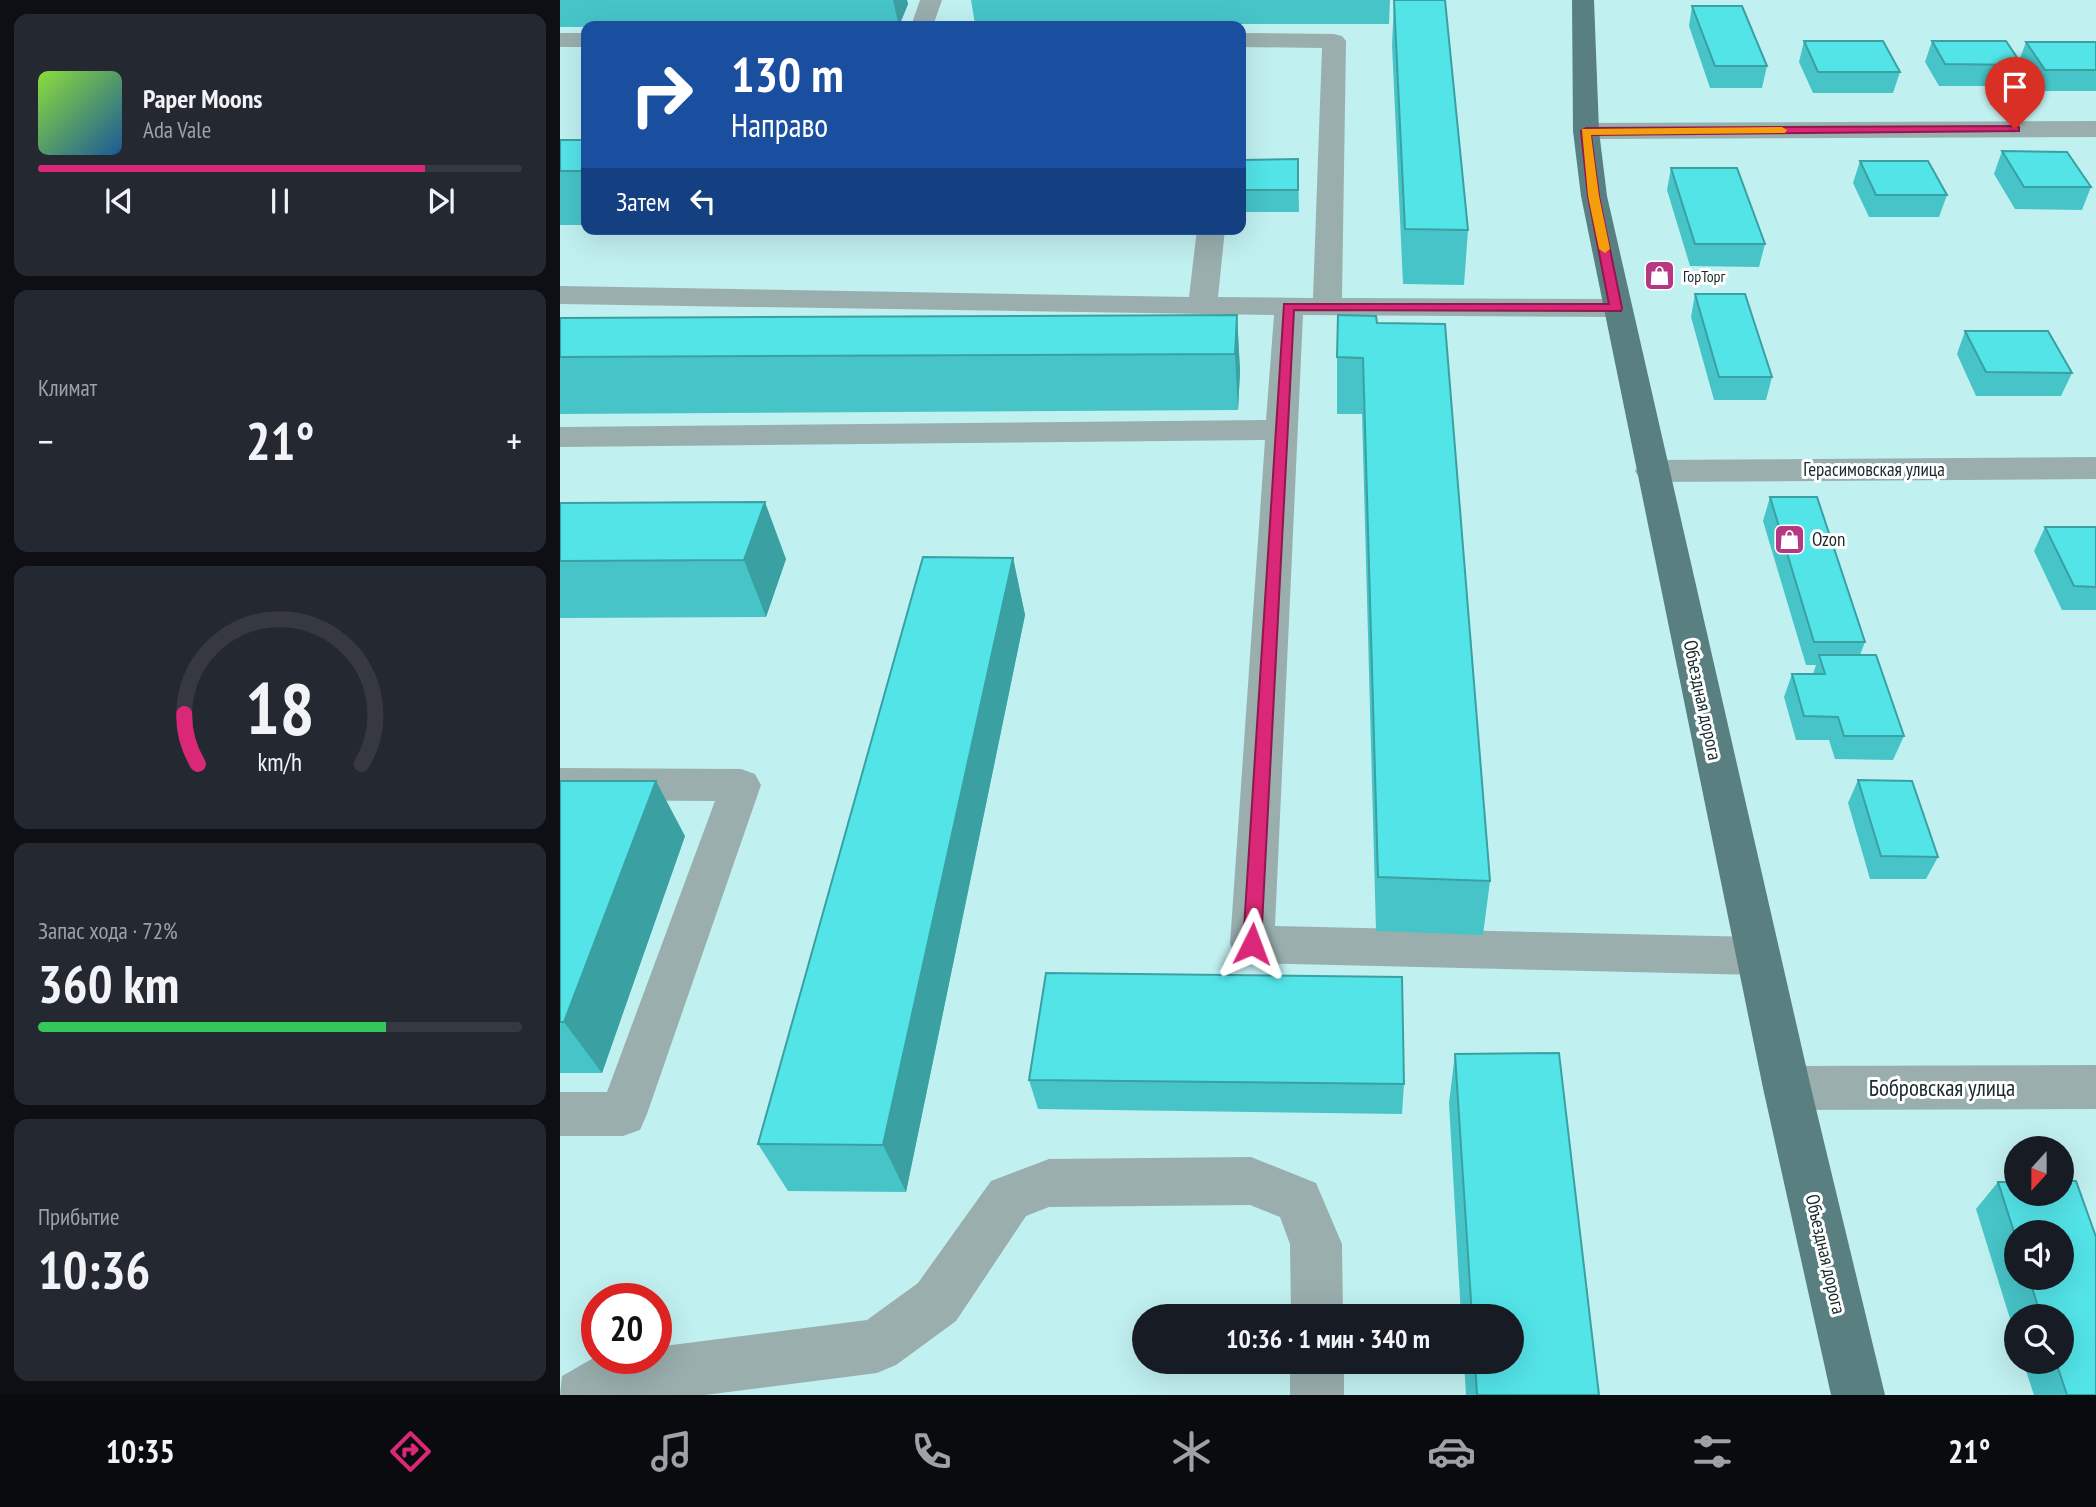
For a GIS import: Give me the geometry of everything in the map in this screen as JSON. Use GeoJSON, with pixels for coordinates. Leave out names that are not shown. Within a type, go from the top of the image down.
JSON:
{"type":"FeatureCollection","features":[{"type":"Feature","properties":{"kind":"main road","name":"Объездная дорога"},"geometry":{"type":"LineString","coordinates":[[1583,0],[1586,131],[1594,196],[1616,308],[1787,1088],[1858,1395]]}},
{"type":"Feature","properties":{"kind":"street"},"geometry":{"type":"LineString","coordinates":[[924,21],[932,0]]}},
{"type":"Feature","properties":{"kind":"street"},"geometry":{"type":"LineString","coordinates":[[560,40],[581,40]]}},
{"type":"Feature","properties":{"kind":"street"},"geometry":{"type":"LineString","coordinates":[[1246,40],[1334,41],[1327,307]]}},
{"type":"Feature","properties":{"kind":"street"},"geometry":{"type":"LineString","coordinates":[[1586,131],[2096,129]]}},
{"type":"Feature","properties":{"kind":"street"},"geometry":{"type":"LineString","coordinates":[[1203,306],[1210,235]]}},
{"type":"Feature","properties":{"kind":"street"},"geometry":{"type":"LineString","coordinates":[[560,295],[1203,306],[1616,308]]}},
{"type":"Feature","properties":{"kind":"street"},"geometry":{"type":"LineString","coordinates":[[1289,306],[1252,944],[1758,956]]}},
{"type":"Feature","properties":{"kind":"street"},"geometry":{"type":"LineString","coordinates":[[560,437],[1282,430]]}},
{"type":"Feature","properties":{"kind":"street","name":"Герасимовская улица"},"geometry":{"type":"LineString","coordinates":[[1652,471],[2096,468]]}},
{"type":"Feature","properties":{"kind":"street"},"geometry":{"type":"LineString","coordinates":[[560,784],[741,785],[623,1114],[560,1114]]}},
{"type":"Feature","properties":{"kind":"street","name":"Бобровская улица"},"geometry":{"type":"LineString","coordinates":[[1787,1088],[2096,1087]]}},
{"type":"Feature","properties":{"kind":"street"},"geometry":{"type":"LineString","coordinates":[[581,1395],[603,1381],[877,1346],[937,1302],[1009,1198],[1049,1184],[1251,1181],[1298,1200],[1316,1244],[1317,1304]]}},
{"type":"Feature","properties":{"kind":"street"},"geometry":{"type":"LineString","coordinates":[[1317,1374],[1317,1395]]}},
{"type":"Feature","properties":{"kind":"building"},"geometry":{"type":"Polygon","coordinates":[[[1394,0],[1445,0],[1468,230],[1405,229],[1394,0]]]}},
{"type":"Feature","properties":{"kind":"building"},"geometry":{"type":"Polygon","coordinates":[[[1692,6],[1742,6],[1767,66],[1715,66],[1692,6]]]}},
{"type":"Feature","properties":{"kind":"building"},"geometry":{"type":"Polygon","coordinates":[[[1804,41],[1883,41],[1900,72],[1818,72],[1804,41]]]}},
{"type":"Feature","properties":{"kind":"building"},"geometry":{"type":"Polygon","coordinates":[[[1932,41],[2006,41],[2022,65],[1945,64],[1932,41]]]}},
{"type":"Feature","properties":{"kind":"building"},"geometry":{"type":"Polygon","coordinates":[[[2026,42],[2096,42],[2096,70],[2045,70],[2026,42]]]}},
{"type":"Feature","properties":{"kind":"building"},"geometry":{"type":"Polygon","coordinates":[[[560,140],[581,140],[581,171],[560,171],[560,140]]]}},
{"type":"Feature","properties":{"kind":"building"},"geometry":{"type":"Polygon","coordinates":[[[2002,151],[2067,152],[2091,187],[2024,187],[2002,151]]]}},
{"type":"Feature","properties":{"kind":"building"},"geometry":{"type":"Polygon","coordinates":[[[1298,159],[1298,190],[1246,190],[1246,160],[1298,159]]]}},
{"type":"Feature","properties":{"kind":"building"},"geometry":{"type":"Polygon","coordinates":[[[1860,161],[1928,161],[1947,195],[1876,195],[1860,161]]]}},
{"type":"Feature","properties":{"kind":"building"},"geometry":{"type":"Polygon","coordinates":[[[1671,168],[1737,168],[1765,244],[1695,244],[1671,168]]]}},
{"type":"Feature","properties":{"kind":"building"},"geometry":{"type":"Polygon","coordinates":[[[1695,294],[1745,294],[1772,377],[1719,377],[1695,294]]]}},
{"type":"Feature","properties":{"kind":"building"},"geometry":{"type":"Polygon","coordinates":[[[1237,315],[1235,354],[560,357],[560,318],[1237,315]]]}},
{"type":"Feature","properties":{"kind":"building"},"geometry":{"type":"Polygon","coordinates":[[[1338,315],[1376,316],[1377,323],[1445,324],[1490,881],[1378,877],[1363,358],[1337,357],[1338,315]]]}},
{"type":"Feature","properties":{"kind":"building"},"geometry":{"type":"Polygon","coordinates":[[[1965,331],[2048,331],[2072,373],[1986,372],[1965,331]]]}},
{"type":"Feature","properties":{"kind":"building"},"geometry":{"type":"Polygon","coordinates":[[[1770,497],[1817,497],[1865,642],[1814,642],[1770,497]]]}},
{"type":"Feature","properties":{"kind":"building"},"geometry":{"type":"Polygon","coordinates":[[[765,502],[744,560],[560,561],[560,503],[765,502]]]}},
{"type":"Feature","properties":{"kind":"building"},"geometry":{"type":"Polygon","coordinates":[[[2045,527],[2096,527],[2096,587],[2074,586],[2045,527]]]}},
{"type":"Feature","properties":{"kind":"building"},"geometry":{"type":"Polygon","coordinates":[[[923,557],[1013,558],[883,1145],[758,1144],[923,557]]]}},
{"type":"Feature","properties":{"kind":"building"},"geometry":{"type":"Polygon","coordinates":[[[1819,655],[1876,655],[1904,736],[1844,736],[1838,717],[1804,716],[1792,674],[1825,674],[1819,655]]]}},
{"type":"Feature","properties":{"kind":"building"},"geometry":{"type":"Polygon","coordinates":[[[1858,780],[1912,781],[1938,857],[1881,856],[1858,780]]]}},
{"type":"Feature","properties":{"kind":"building"},"geometry":{"type":"Polygon","coordinates":[[[560,781],[656,781],[564,1022],[560,1022],[560,781]]]}},
{"type":"Feature","properties":{"kind":"building"},"geometry":{"type":"Polygon","coordinates":[[[1046,973],[1402,977],[1404,1084],[1029,1080],[1046,973]]]}},
{"type":"Feature","properties":{"kind":"building"},"geometry":{"type":"Polygon","coordinates":[[[1559,1053],[1599,1395],[1477,1395],[1476,1374],[1524,1374],[1524,1304],[1471,1304],[1455,1054],[1559,1053]]]}},
{"type":"Feature","properties":{"kind":"building"},"geometry":{"type":"Polygon","coordinates":[[[2076,1181],[2096,1237],[2096,1395],[2067,1395],[2060,1374],[2074,1374],[2074,1304],[2037,1304],[2033,1290],[2074,1290],[2074,1220],[2010,1220],[2006,1206],[2074,1206],[2076,1181]]]}},
{"type":"Feature","properties":{"kind":"building"},"geometry":{"type":"Polygon","coordinates":[[[1998,1182],[2004,1182],[2004,1201],[1998,1182]]]}},
{"type":"Feature","properties":{"kind":"slow traffic"},"geometry":{"type":"LineString","coordinates":[[1605,249],[1594,196],[1586,131],[1782,130]]}},
{"type":"Feature","properties":{"kind":"place","name":"ГорТорг"},"geometry":{"type":"Point","coordinates":[1660,276]}},
{"type":"Feature","properties":{"kind":"place","name":"Ozon"},"geometry":{"type":"Point","coordinates":[1789,539]}},
{"type":"Feature","properties":{"kind":"route"},"geometry":{"type":"LineString","coordinates":[[1252,944],[1289,306],[1616,308],[1594,196],[1586,131],[2015,129]]}}]}
